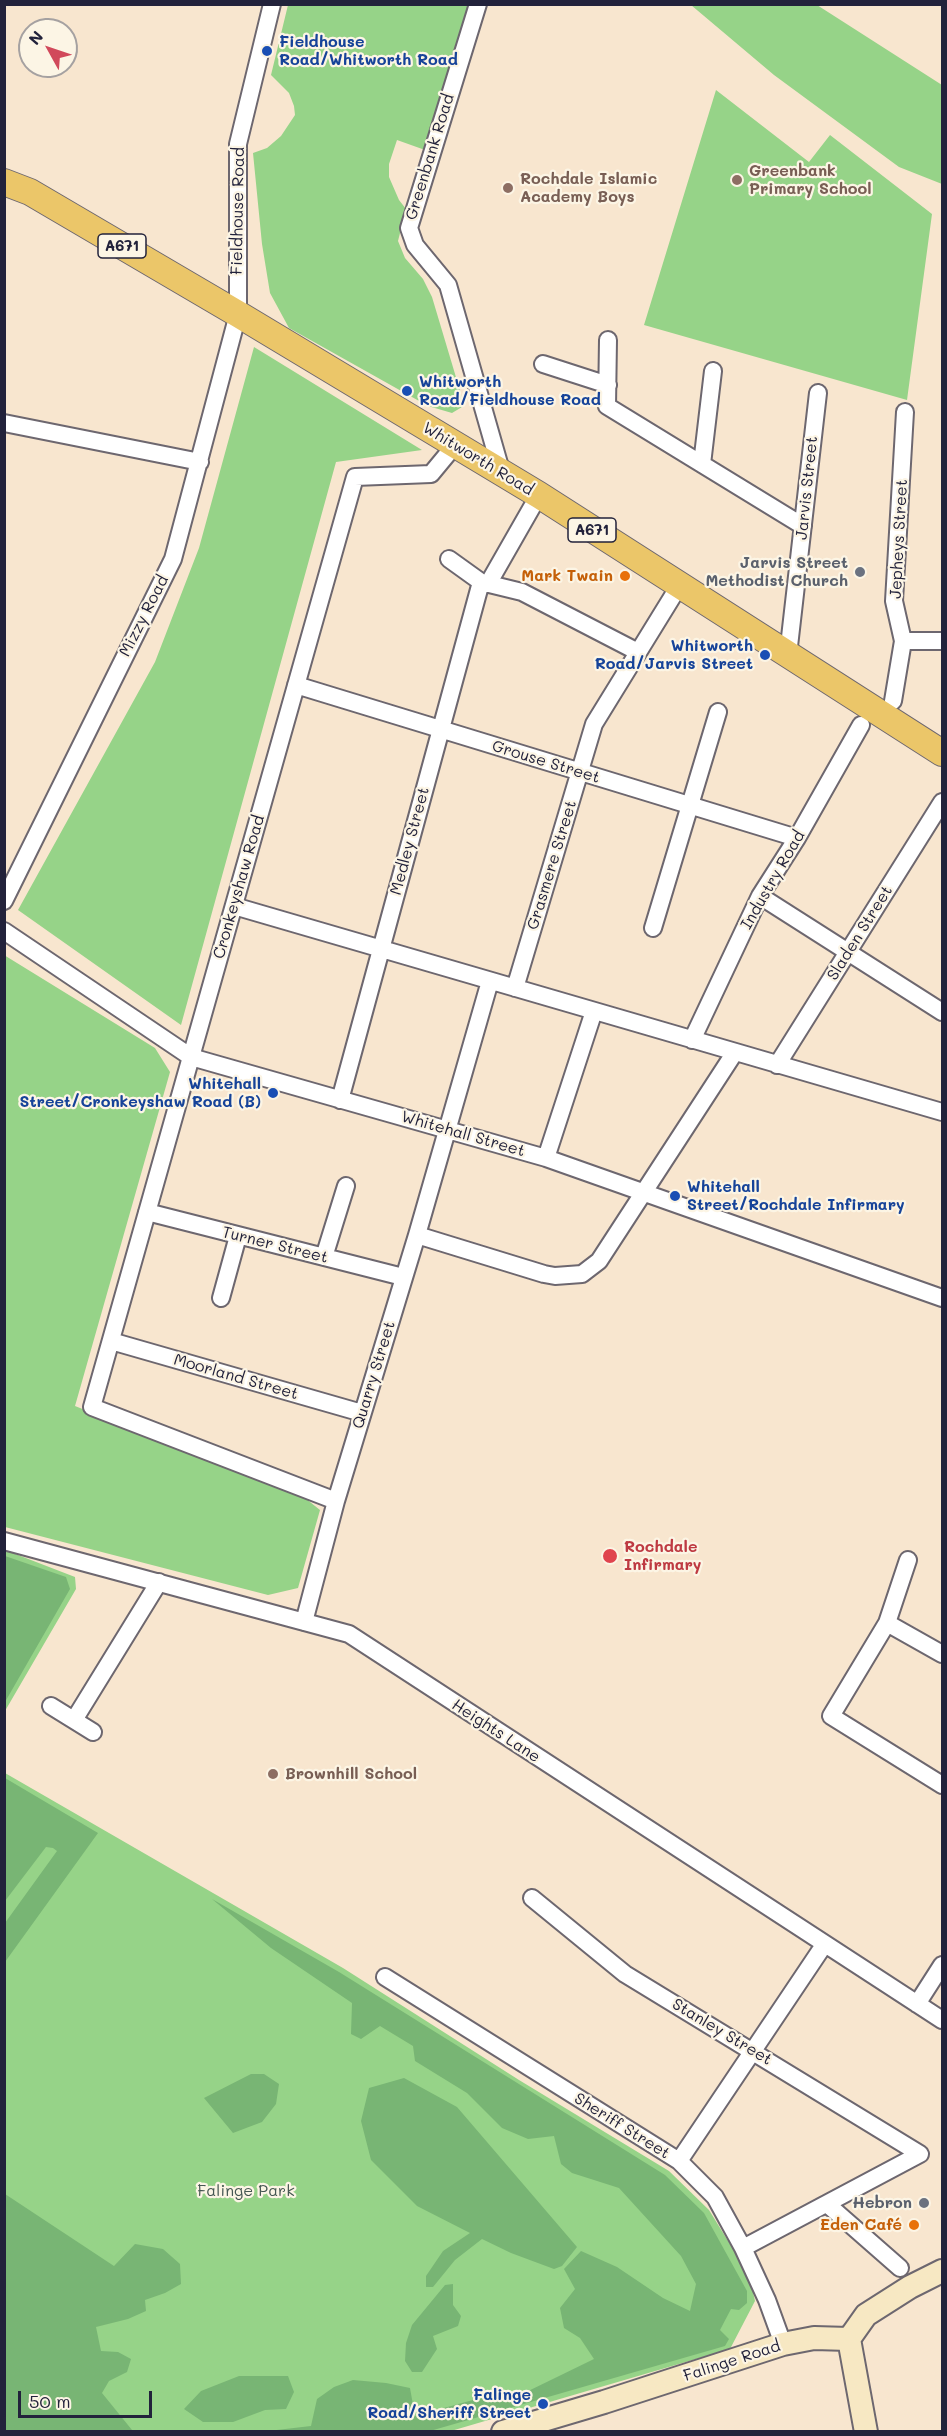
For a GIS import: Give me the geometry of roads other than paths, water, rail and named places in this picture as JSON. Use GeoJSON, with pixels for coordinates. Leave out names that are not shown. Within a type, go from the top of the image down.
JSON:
{"type":"FeatureCollection","features":[{"type":"Feature","properties":{"kind":"main road","name":"Whitworth Road"},"geometry":{"type":"LineString","coordinates":[[4,182],[30,192],[455,445],[942,753]]}},
{"type":"Feature","properties":{"kind":"main road"},"geometry":{"type":"LineString","coordinates":[[866,2432],[849,2339],[866,2315],[910,2287],[942,2271]]}},
{"type":"Feature","properties":{"kind":"main road","name":"Falinge Road"},"geometry":{"type":"LineString","coordinates":[[503,2432],[783,2344],[814,2338],[849,2339]]}},
{"type":"Feature","properties":{"kind":"street","name":"Fieldhouse Road"},"geometry":{"type":"LineString","coordinates":[[238,314],[238,144],[272,4]]}},
{"type":"Feature","properties":{"kind":"street","name":"Greenbank Road"},"geometry":{"type":"LineString","coordinates":[[478,4],[409,228],[415,245],[448,285],[502,474]]}},
{"type":"Feature","properties":{"kind":"street","name":"Mizzy Road"},"geometry":{"type":"LineString","coordinates":[[4,901],[173,559],[238,314]]}},
{"type":"Feature","properties":{"kind":"street"},"geometry":{"type":"LineString","coordinates":[[609,340],[608,406],[803,526]]}},
{"type":"Feature","properties":{"kind":"street"},"geometry":{"type":"LineString","coordinates":[[543,364],[608,385]]}},
{"type":"Feature","properties":{"kind":"street"},"geometry":{"type":"LineString","coordinates":[[702,464],[713,370]]}},
{"type":"Feature","properties":{"kind":"street","name":"Jarvis Street"},"geometry":{"type":"LineString","coordinates":[[788,655],[818,393]]}},
{"type":"Feature","properties":{"kind":"street","name":"Jepheys Street"},"geometry":{"type":"LineString","coordinates":[[893,701],[903,640],[894,601],[905,412]]}},
{"type":"Feature","properties":{"kind":"street"},"geometry":{"type":"LineString","coordinates":[[4,423],[200,462]]}},
{"type":"Feature","properties":{"kind":"street","name":"Cronkeyshaw Road"},"geometry":{"type":"LineString","coordinates":[[336,1501],[92,1407],[355,477],[431,474],[455,445]]}},
{"type":"Feature","properties":{"kind":"street","name":"Medley Street"},"geometry":{"type":"LineString","coordinates":[[340,1100],[441,729],[484,583],[532,507]]}},
{"type":"Feature","properties":{"kind":"street"},"geometry":{"type":"LineString","coordinates":[[449,559],[484,583],[522,592],[638,652]]}},
{"type":"Feature","properties":{"kind":"street","name":"Grasmere Street"},"geometry":{"type":"LineString","coordinates":[[515,988],[594,724],[679,586]]}},
{"type":"Feature","properties":{"kind":"street"},"geometry":{"type":"LineString","coordinates":[[903,640],[942,640]]}},
{"type":"Feature","properties":{"kind":"street","name":"Grouse Street"},"geometry":{"type":"LineString","coordinates":[[296,685],[797,838]]}},
{"type":"Feature","properties":{"kind":"street"},"geometry":{"type":"LineString","coordinates":[[653,928],[718,712]]}},
{"type":"Feature","properties":{"kind":"street","name":"Industry Road"},"geometry":{"type":"LineString","coordinates":[[692,1040],[760,896],[797,838],[861,725]]}},
{"type":"Feature","properties":{"kind":"street","name":"Sladen Street"},"geometry":{"type":"LineString","coordinates":[[777,1065],[942,802]]}},
{"type":"Feature","properties":{"kind":"street"},"geometry":{"type":"LineString","coordinates":[[760,896],[942,1012]]}},
{"type":"Feature","properties":{"kind":"street"},"geometry":{"type":"LineString","coordinates":[[234,906],[942,1112]]}},
{"type":"Feature","properties":{"kind":"street","name":"Whitehall Street"},"geometry":{"type":"LineString","coordinates":[[4,931],[191,1057],[546,1158],[942,1298]]}},
{"type":"Feature","properties":{"kind":"street","name":"Quarry Street"},"geometry":{"type":"LineString","coordinates":[[304,1622],[336,1501],[417,1235],[489,981]]}},
{"type":"Feature","properties":{"kind":"street"},"geometry":{"type":"LineString","coordinates":[[546,1158],[594,1011]]}},
{"type":"Feature","properties":{"kind":"street"},"geometry":{"type":"LineString","coordinates":[[417,1235],[555,1276],[582,1274],[599,1261],[735,1052]]}},
{"type":"Feature","properties":{"kind":"street"},"geometry":{"type":"LineString","coordinates":[[324,1257],[346,1186]]}},
{"type":"Feature","properties":{"kind":"street","name":"Turner Street"},"geometry":{"type":"LineString","coordinates":[[147,1212],[403,1277]]}},
{"type":"Feature","properties":{"kind":"street"},"geometry":{"type":"LineString","coordinates":[[221,1298],[238,1236]]}},
{"type":"Feature","properties":{"kind":"street","name":"Moorland Street"},"geometry":{"type":"LineString","coordinates":[[111,1341],[362,1413]]}},
{"type":"Feature","properties":{"kind":"street","name":"Heights Lane"},"geometry":{"type":"LineString","coordinates":[[4,1542],[349,1634],[942,2020]]}},
{"type":"Feature","properties":{"kind":"street"},"geometry":{"type":"LineString","coordinates":[[908,1560],[887,1623],[831,1716],[942,1785]]}},
{"type":"Feature","properties":{"kind":"street"},"geometry":{"type":"LineString","coordinates":[[74,1720],[159,1582]]}},
{"type":"Feature","properties":{"kind":"street"},"geometry":{"type":"LineString","coordinates":[[887,1623],[942,1654]]}},
{"type":"Feature","properties":{"kind":"street"},"geometry":{"type":"LineString","coordinates":[[51,1706],[93,1732]]}},
{"type":"Feature","properties":{"kind":"street","name":"Stanley Street"},"geometry":{"type":"LineString","coordinates":[[532,1898],[625,1974],[920,2154],[827,2204]]}},
{"type":"Feature","properties":{"kind":"street"},"geometry":{"type":"LineString","coordinates":[[679,2161],[824,1945]]}},
{"type":"Feature","properties":{"kind":"street"},"geometry":{"type":"LineString","coordinates":[[916,2004],[942,1965]]}},
{"type":"Feature","properties":{"kind":"street","name":"Sheriff Street"},"geometry":{"type":"LineString","coordinates":[[386,1977],[679,2161],[715,2197],[743,2248],[767,2300],[783,2344]]}},
{"type":"Feature","properties":{"kind":"street"},"geometry":{"type":"LineString","coordinates":[[743,2248],[827,2204],[900,2268]]}},
{"type":"Feature","properties":{"kind":"place","name":"Fieldhouse Road/Whitworth Road"},"geometry":{"type":"Point","coordinates":[267,51]}},
{"type":"Feature","properties":{"kind":"place","name":"Greenbank Primary School"},"geometry":{"type":"Point","coordinates":[737,180]}},
{"type":"Feature","properties":{"kind":"place","name":"Rochdale Islamic Academy Boys"},"geometry":{"type":"Point","coordinates":[508,188]}},
{"type":"Feature","properties":{"kind":"place","name":"Whitworth Road/Fieldhouse Road"},"geometry":{"type":"Point","coordinates":[407,391]}},
{"type":"Feature","properties":{"kind":"place","name":"Jarvis Street Methodist Church"},"geometry":{"type":"Point","coordinates":[860,572]}},
{"type":"Feature","properties":{"kind":"place","name":"Mark Twain"},"geometry":{"type":"Point","coordinates":[625,576]}},
{"type":"Feature","properties":{"kind":"place","name":"Whitworth Road/Jarvis Street"},"geometry":{"type":"Point","coordinates":[765,655]}},
{"type":"Feature","properties":{"kind":"place","name":"Whitehall Street/Cronkeyshaw Road (B)"},"geometry":{"type":"Point","coordinates":[273,1093]}},
{"type":"Feature","properties":{"kind":"place","name":"Whitehall Street/Rochdale Infirmary"},"geometry":{"type":"Point","coordinates":[675,1196]}},
{"type":"Feature","properties":{"kind":"place","name":"Rochdale Infirmary"},"geometry":{"type":"Point","coordinates":[610,1556]}},
{"type":"Feature","properties":{"kind":"place","name":"Brownhill School"},"geometry":{"type":"Point","coordinates":[273,1774]}},
{"type":"Feature","properties":{"kind":"place","name":"Hebron"},"geometry":{"type":"Point","coordinates":[924,2203]}},
{"type":"Feature","properties":{"kind":"place","name":"Eden Café"},"geometry":{"type":"Point","coordinates":[914,2225]}},
{"type":"Feature","properties":{"kind":"place","name":"Falinge Road/Sheriff Street"},"geometry":{"type":"Point","coordinates":[543,2404]}},
{"type":"Feature","properties":{"kind":"park label","name":"Falinge Park"},"geometry":{"type":"Point","coordinates":[246,2191]}}]}
